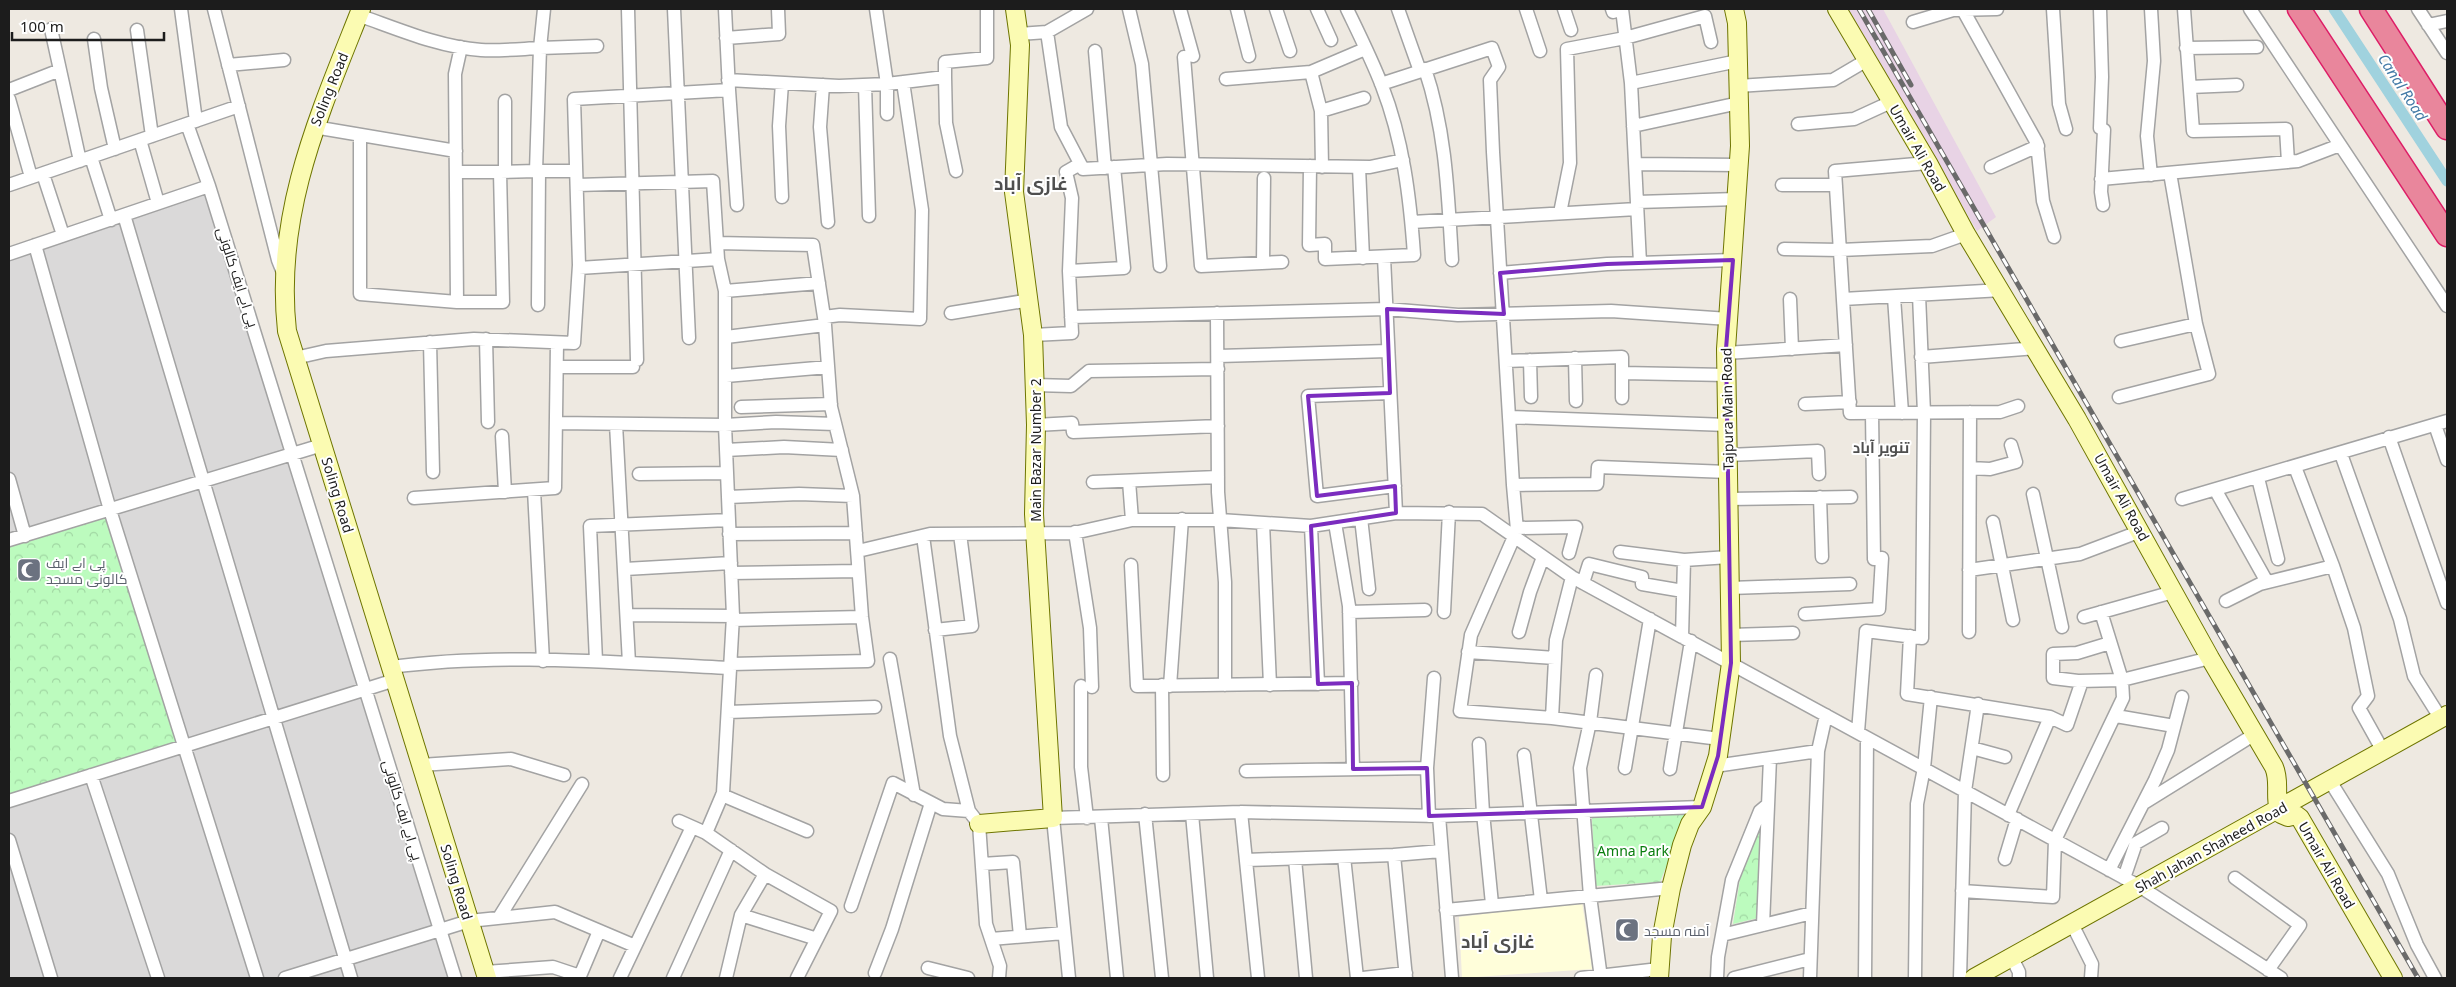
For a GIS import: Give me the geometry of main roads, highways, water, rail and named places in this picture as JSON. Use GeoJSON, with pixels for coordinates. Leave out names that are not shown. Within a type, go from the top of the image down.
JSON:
{"type":"FeatureCollection","features":[{"type":"Feature","properties":{"kind":"highway"},"geometry":{"type":"LineString","coordinates":[[2299,9],[2447,235]]}},
{"type":"Feature","properties":{"kind":"highway"},"geometry":{"type":"LineString","coordinates":[[2371,9],[2447,128]]}},
{"type":"Feature","properties":{"kind":"waterway","name":"Canal Road"},"geometry":{"type":"LineString","coordinates":[[2334,9],[2447,181]]}},
{"type":"Feature","properties":{"kind":"railway"},"geometry":{"type":"LineString","coordinates":[[1859,9],[2418,978]]}},
{"type":"Feature","properties":{"kind":"railway"},"geometry":{"type":"LineString","coordinates":[[1868,9],[1911,85]]}},
{"type":"Feature","properties":{"kind":"place","name":"پی اے ایف کالونی مسجد"},"geometry":{"type":"Point","coordinates":[29,570]}},
{"type":"Feature","properties":{"kind":"place","name":"آمنہ مسجد"},"geometry":{"type":"Point","coordinates":[1627,930]}},
{"type":"Feature","properties":{"kind":"district","name":"غازى آباد"},"geometry":{"type":"Point","coordinates":[1031,183]}},
{"type":"Feature","properties":{"kind":"district","name":"تنویر آباد"},"geometry":{"type":"Point","coordinates":[1881,447]}},
{"type":"Feature","properties":{"kind":"district","name":"غازى آباد"},"geometry":{"type":"Point","coordinates":[1498,941]}},
{"type":"Feature","properties":{"kind":"park label","name":"Amna Park"},"geometry":{"type":"Point","coordinates":[1633,850]}}]}
